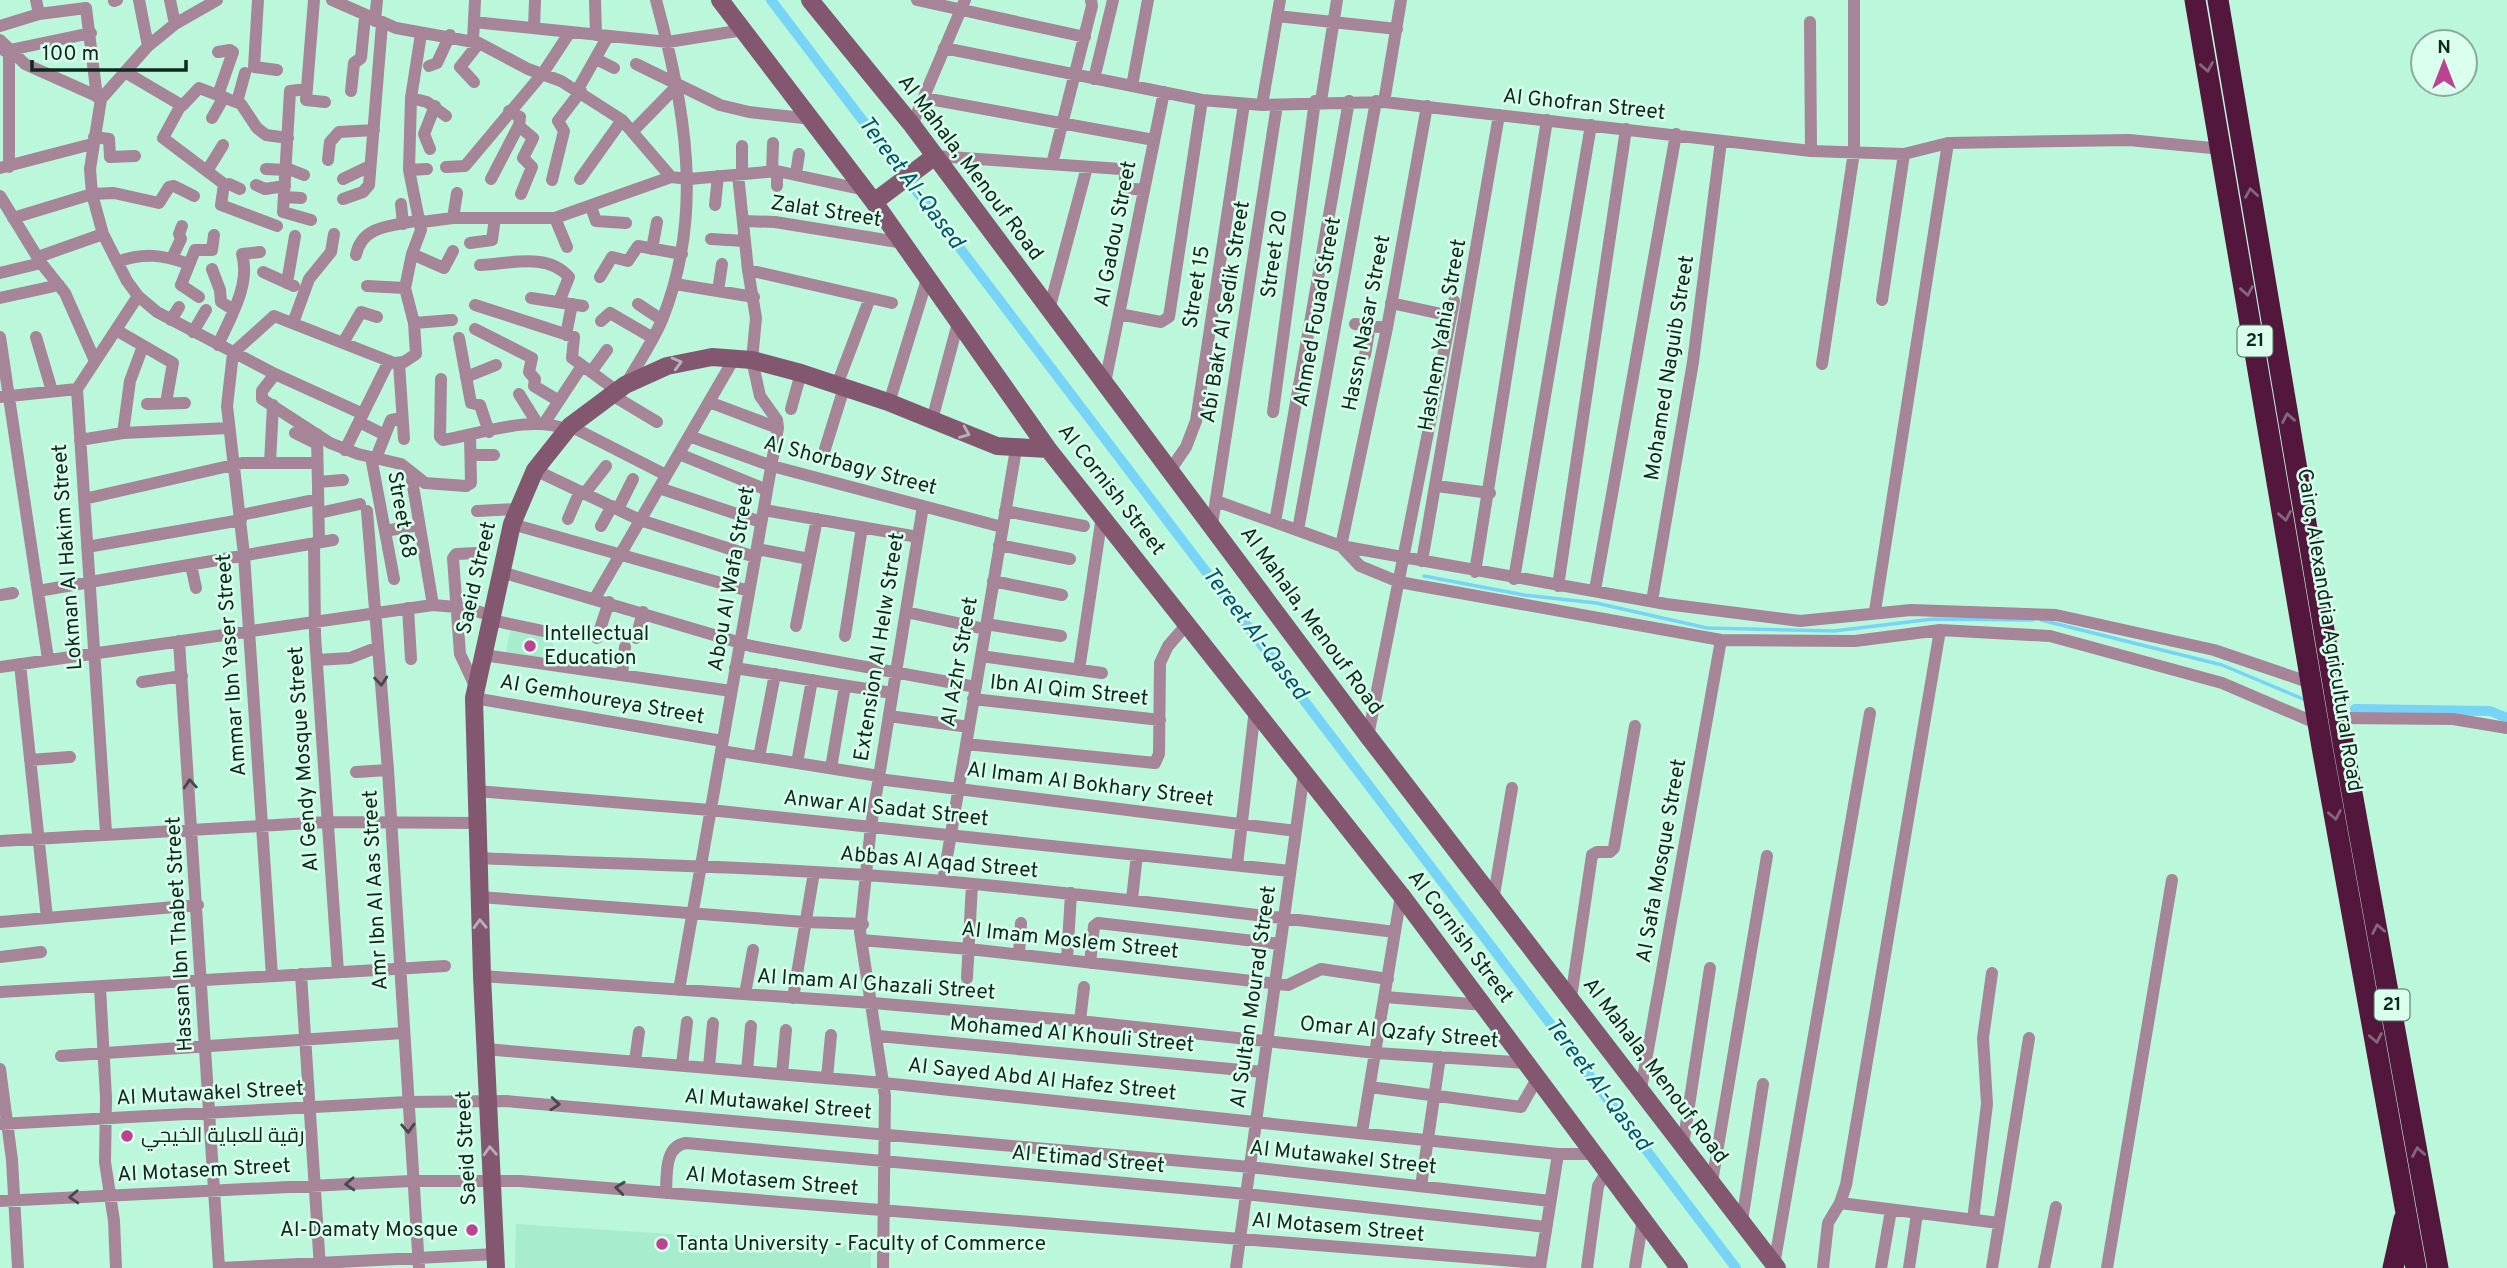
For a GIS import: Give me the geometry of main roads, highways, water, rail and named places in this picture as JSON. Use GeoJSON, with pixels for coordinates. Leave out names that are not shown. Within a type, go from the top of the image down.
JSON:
{"type":"FeatureCollection","features":[{"type":"Feature","properties":{"kind":"highway","name":"Cairo, Alexandria Agricultural Road"},"geometry":{"type":"LineString","coordinates":[[2195,0],[2318,724],[2416,1268]]}},
{"type":"Feature","properties":{"kind":"highway","name":"Cairo, Alexandria Agricultural Road"},"geometry":{"type":"LineString","coordinates":[[2218,0],[2339,718],[2438,1268]]}},
{"type":"Feature","properties":{"kind":"highway"},"geometry":{"type":"LineString","coordinates":[[2426,1198],[2453,1268]]}},
{"type":"Feature","properties":{"kind":"highway"},"geometry":{"type":"LineString","coordinates":[[2393,1268],[2406,1213]]}},
{"type":"Feature","properties":{"kind":"main road","name":"Al Cornish Street"},"geometry":{"type":"LineString","coordinates":[[720,0],[812,119],[876,195],[904,243],[1048,449],[1401,895],[1679,1268]]}},
{"type":"Feature","properties":{"kind":"main road","name":"Al Mahala, Menouf Road"},"geometry":{"type":"LineString","coordinates":[[810,0],[912,125],[931,159],[1171,469],[1493,901],[1571,998],[1776,1266]]}},
{"type":"Feature","properties":{"kind":"main road"},"geometry":{"type":"LineString","coordinates":[[876,195],[931,159]]}},
{"type":"Feature","properties":{"kind":"main road","name":"Saeid Street"},"geometry":{"type":"LineString","coordinates":[[496,1261],[482,975],[475,693],[514,517],[535,470],[569,428],[618,390],[667,366],[689,360],[744,359],[801,373],[889,403],[997,446],[1048,449]]}},
{"type":"Feature","properties":{"kind":"waterway","name":"Tereet Al-Qased"},"geometry":{"type":"LineString","coordinates":[[771,0],[1736,1268]]}},
{"type":"Feature","properties":{"kind":"waterway"},"geometry":{"type":"LineString","coordinates":[[1424,576],[1524,595],[1596,603],[1707,628],[1834,631],[1933,619],[2033,620]]}},
{"type":"Feature","properties":{"kind":"waterway"},"geometry":{"type":"LineString","coordinates":[[2041,620],[2222,665],[2303,699]]}},
{"type":"Feature","properties":{"kind":"waterway"},"geometry":{"type":"LineString","coordinates":[[2355,709],[2490,711],[2507,718]]}},
{"type":"Feature","properties":{"kind":"place","name":"Intellectual Education"},"geometry":{"type":"Point","coordinates":[530,646]}},
{"type":"Feature","properties":{"kind":"place","name":"رقية للعباية الخيجي"},"geometry":{"type":"Point","coordinates":[127,1136]}},
{"type":"Feature","properties":{"kind":"place","name":"Al-Damaty Mosque"},"geometry":{"type":"Point","coordinates":[472,1230]}},
{"type":"Feature","properties":{"kind":"place","name":"Tanta University - Faculty of Commerce"},"geometry":{"type":"Point","coordinates":[662,1244]}}]}
